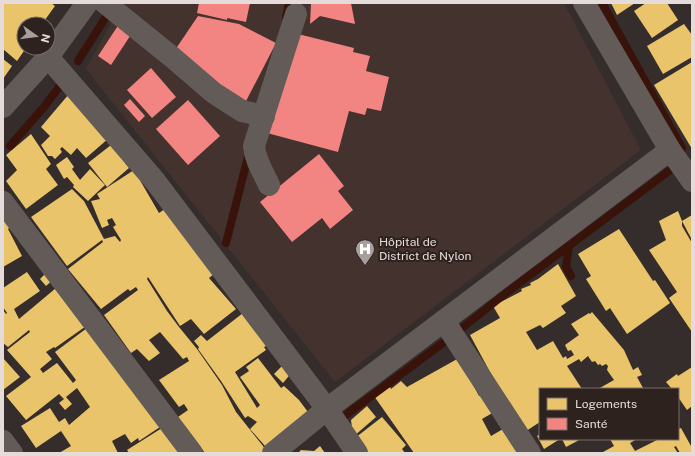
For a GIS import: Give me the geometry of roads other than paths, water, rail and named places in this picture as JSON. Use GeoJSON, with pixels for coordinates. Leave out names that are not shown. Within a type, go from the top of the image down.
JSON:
{"type":"FeatureCollection","features":[{"type":"Feature","properties":{"kind":"street"},"geometry":{"type":"LineString","coordinates":[[584,3],[670,150],[691,179]]}},
{"type":"Feature","properties":{"kind":"street"},"geometry":{"type":"LineString","coordinates":[[3,107],[48,57],[88,4],[172,57],[214,93],[242,111],[264,116]]}},
{"type":"Feature","properties":{"kind":"street"},"geometry":{"type":"LineString","coordinates":[[269,185],[254,154],[254,146],[296,14]]}},
{"type":"Feature","properties":{"kind":"street"},"geometry":{"type":"LineString","coordinates":[[48,57],[154,181],[327,409],[357,453]]}},
{"type":"Feature","properties":{"kind":"street"},"geometry":{"type":"LineString","coordinates":[[273,453],[327,409],[670,150]]}},
{"type":"Feature","properties":{"kind":"street"},"geometry":{"type":"LineString","coordinates":[[3,202],[192,453]]}},
{"type":"Feature","properties":{"kind":"street"},"geometry":{"type":"LineString","coordinates":[[444,321],[530,453]]}},
{"type":"Feature","properties":{"kind":"street"},"geometry":{"type":"LineString","coordinates":[[3,441],[12,453]]}},
{"type":"Feature","properties":{"kind":"waterway"},"geometry":{"type":"LineString","coordinates":[[286,17],[289,3]]}},
{"type":"Feature","properties":{"kind":"waterway"},"geometry":{"type":"LineString","coordinates":[[342,424],[343,417],[677,165],[682,148],[602,3]]}},
{"type":"Feature","properties":{"kind":"waterway"},"geometry":{"type":"LineString","coordinates":[[78,61],[111,9]]}},
{"type":"Feature","properties":{"kind":"waterway"},"geometry":{"type":"LineString","coordinates":[[10,146],[44,107],[59,87]]}},
{"type":"Feature","properties":{"kind":"waterway"},"geometry":{"type":"LineString","coordinates":[[226,243],[249,153]]}},
{"type":"Feature","properties":{"kind":"waterway"},"geometry":{"type":"LineString","coordinates":[[569,246],[566,267],[571,276]]}},
{"type":"Feature","properties":{"kind":"place","name":"Hôpital de District de Nylon"},"geometry":{"type":"Point","coordinates":[365,266]}}]}
